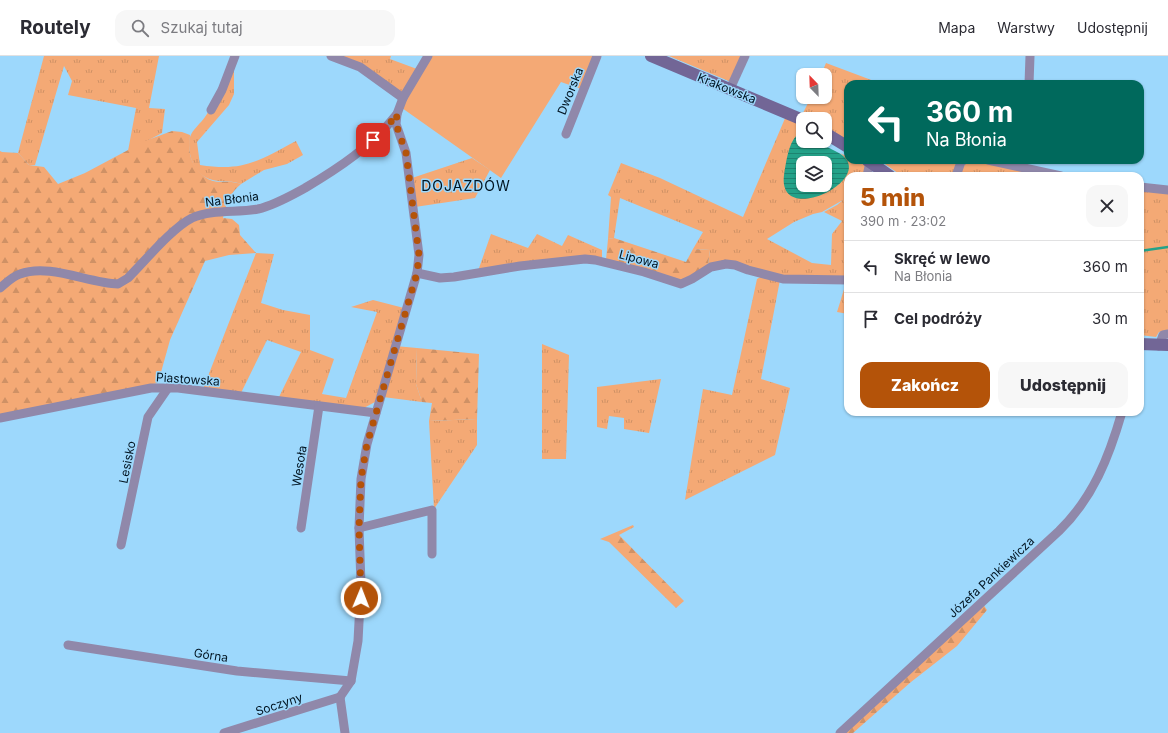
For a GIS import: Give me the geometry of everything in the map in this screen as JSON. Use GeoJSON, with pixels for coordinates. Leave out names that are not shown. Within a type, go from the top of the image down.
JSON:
{"type":"FeatureCollection","features":[{"type":"Feature","properties":{"kind":"street"},"geometry":{"type":"LineString","coordinates":[[211,110],[222,90],[235,56]]}},
{"type":"Feature","properties":{"kind":"street"},"geometry":{"type":"LineString","coordinates":[[331,56],[360,67],[404,98]]}},
{"type":"Feature","properties":{"kind":"street"},"geometry":{"type":"LineString","coordinates":[[345,733],[340,697],[351,681],[359,634],[361,584],[359,528],[361,479],[367,444],[417,273],[419,255],[406,153],[396,124],[397,114],[404,98],[428,56]]}},
{"type":"Feature","properties":{"kind":"street","name":"Dworska"},"geometry":{"type":"LineString","coordinates":[[566,134],[597,56]]}},
{"type":"Feature","properties":{"kind":"street","name":"Krakowska"},"geometry":{"type":"LineString","coordinates":[[651,56],[796,117]]}},
{"type":"Feature","properties":{"kind":"street"},"geometry":{"type":"LineString","coordinates":[[730,89],[745,56]]}},
{"type":"Feature","properties":{"kind":"street"},"geometry":{"type":"LineString","coordinates":[[1029,80],[1030,56]]}},
{"type":"Feature","properties":{"kind":"street","name":"Na Błonia"},"geometry":{"type":"LineString","coordinates":[[0,288],[16,276],[30,272],[54,272],[118,284],[128,278],[182,224],[202,214],[239,212],[270,206],[294,194],[339,168],[384,131],[397,114]]}},
{"type":"Feature","properties":{"kind":"street"},"geometry":{"type":"LineString","coordinates":[[832,138],[844,145]]}},
{"type":"Feature","properties":{"kind":"street"},"geometry":{"type":"LineString","coordinates":[[872,164],[884,172]]}},
{"type":"Feature","properties":{"kind":"street"},"geometry":{"type":"LineString","coordinates":[[1025,164],[1049,172]]}},
{"type":"Feature","properties":{"kind":"street"},"geometry":{"type":"LineString","coordinates":[[1144,187],[1168,190]]}},
{"type":"Feature","properties":{"kind":"street","name":"Lipowa"},"geometry":{"type":"LineString","coordinates":[[417,273],[440,278],[454,277],[520,266],[585,259],[644,272],[681,284],[692,280],[711,267],[726,264],[735,265],[748,270],[782,278],[844,280]]}},
{"type":"Feature","properties":{"kind":"street"},"geometry":{"type":"LineString","coordinates":[[1144,344],[1164,345],[1163,335],[1168,334]]}},
{"type":"Feature","properties":{"kind":"street","name":"Piastowska"},"geometry":{"type":"LineString","coordinates":[[0,418],[151,388],[168,388],[376,413]]}},
{"type":"Feature","properties":{"kind":"street","name":"Lesisko"},"geometry":{"type":"LineString","coordinates":[[122,545],[148,417],[168,388]]}},
{"type":"Feature","properties":{"kind":"street","name":"Wesoła"},"geometry":{"type":"LineString","coordinates":[[301,528],[319,406]]}},
{"type":"Feature","properties":{"kind":"street","name":"Józefa Pankiewicza"},"geometry":{"type":"LineString","coordinates":[[840,733],[1059,531],[1081,507],[1106,461],[1121,416]]}},
{"type":"Feature","properties":{"kind":"street"},"geometry":{"type":"LineString","coordinates":[[359,528],[432,510],[432,554]]}},
{"type":"Feature","properties":{"kind":"street","name":"Górna"},"geometry":{"type":"LineString","coordinates":[[68,645],[238,671],[351,681]]}},
{"type":"Feature","properties":{"kind":"street","name":"Soczyny"},"geometry":{"type":"LineString","coordinates":[[224,733],[340,697]]}},
{"type":"Feature","properties":{"kind":"green space"},"geometry":{"type":"Polygon","coordinates":[[[44,56],[159,56],[149,108],[165,109],[162,133],[128,151],[136,108],[68,95],[72,81],[64,66],[35,165],[29,165],[18,153],[44,56]]]}},
{"type":"Feature","properties":{"kind":"green space"},"geometry":{"type":"Polygon","coordinates":[[[336,56],[391,56],[390,59],[417,69],[402,95],[336,56]]]}},
{"type":"Feature","properties":{"kind":"green space"},"geometry":{"type":"Polygon","coordinates":[[[431,56],[594,56],[581,89],[561,82],[501,178],[402,108],[431,56]]]}},
{"type":"Feature","properties":{"kind":"green space"},"geometry":{"type":"Polygon","coordinates":[[[669,56],[743,56],[731,82],[669,56]]]}},
{"type":"Feature","properties":{"kind":"green space"},"geometry":{"type":"Polygon","coordinates":[[[826,63],[871,80],[844,80],[844,138],[832,131],[832,112],[804,112],[808,104],[832,104],[832,68],[824,68],[826,63]]]}},
{"type":"Feature","properties":{"kind":"green space"},"geometry":{"type":"Polygon","coordinates":[[[234,66],[234,94],[229,105],[197,142],[200,165],[215,167],[240,166],[261,159],[296,141],[303,155],[287,164],[264,170],[241,184],[209,179],[200,174],[194,165],[189,148],[191,134],[209,111],[234,66]]]}},
{"type":"Feature","properties":{"kind":"green space"},"geometry":{"type":"Polygon","coordinates":[[[786,116],[796,122],[796,138],[785,172],[784,185],[796,188],[796,192],[814,192],[823,194],[824,192],[832,192],[832,178],[844,157],[844,164],[863,164],[867,166],[866,172],[844,172],[844,278],[783,276],[708,265],[710,250],[693,249],[703,232],[620,198],[614,238],[608,239],[611,197],[608,195],[621,163],[660,178],[743,217],[786,116]],[[843,200],[822,212],[794,222],[767,239],[812,263],[831,265],[832,234],[842,221],[824,212],[843,200]]]}},
{"type":"Feature","properties":{"kind":"green space"},"geometry":{"type":"Polygon","coordinates":[[[172,131],[190,135],[191,158],[201,174],[213,181],[241,184],[229,199],[223,218],[232,219],[239,225],[240,235],[256,253],[229,255],[205,261],[170,340],[158,383],[0,415],[0,151],[18,153],[29,165],[44,167],[58,184],[85,173],[145,141],[172,131]]]}},
{"type":"Feature","properties":{"kind":"green space"},"geometry":{"type":"Polygon","coordinates":[[[472,158],[490,170],[475,198],[415,207],[412,178],[472,158]]]}},
{"type":"Feature","properties":{"kind":"green space"},"geometry":{"type":"Polygon","coordinates":[[[885,164],[958,164],[956,172],[896,172],[885,164]]]}},
{"type":"Feature","properties":{"kind":"green space"},"geometry":{"type":"Polygon","coordinates":[[[965,164],[999,164],[1032,172],[960,172],[965,164]]]}},
{"type":"Feature","properties":{"kind":"green space"},"geometry":{"type":"Polygon","coordinates":[[[1144,190],[1168,193],[1168,330],[1159,332],[1156,337],[1144,336],[1144,190]]]}},
{"type":"Feature","properties":{"kind":"green space"},"geometry":{"type":"Polygon","coordinates":[[[491,234],[528,248],[537,234],[562,246],[568,235],[602,250],[602,260],[478,271],[491,234]]]}},
{"type":"Feature","properties":{"kind":"green space"},"geometry":{"type":"Polygon","coordinates":[[[614,238],[686,262],[693,249],[710,250],[708,265],[681,281],[606,260],[608,239],[614,238]]]}},
{"type":"Feature","properties":{"kind":"green space"},"geometry":{"type":"Polygon","coordinates":[[[256,253],[274,254],[261,303],[283,310],[310,315],[310,350],[334,359],[322,394],[346,398],[377,312],[351,307],[373,300],[404,308],[375,402],[362,409],[279,397],[301,352],[267,340],[241,393],[203,389],[256,253]]]}},
{"type":"Feature","properties":{"kind":"green space"},"geometry":{"type":"Polygon","coordinates":[[[762,276],[780,280],[761,379],[790,388],[775,455],[685,500],[703,389],[732,395],[757,279],[762,276]]]}},
{"type":"Feature","properties":{"kind":"green space"},"geometry":{"type":"Polygon","coordinates":[[[844,289],[844,313],[837,312],[844,289]]]}},
{"type":"Feature","properties":{"kind":"green space"},"geometry":{"type":"Polygon","coordinates":[[[542,344],[569,355],[566,459],[542,459],[542,344]]]}},
{"type":"Feature","properties":{"kind":"green space"},"geometry":{"type":"Polygon","coordinates":[[[395,346],[417,348],[416,384],[422,402],[383,397],[395,346]]]}},
{"type":"Feature","properties":{"kind":"green space"},"geometry":{"type":"Polygon","coordinates":[[[417,348],[479,354],[477,419],[429,421],[432,403],[422,402],[416,384],[417,348]]]}},
{"type":"Feature","properties":{"kind":"green space"},"geometry":{"type":"Polygon","coordinates":[[[661,379],[649,433],[624,429],[624,418],[609,416],[607,429],[597,427],[597,387],[661,379]]]}},
{"type":"Feature","properties":{"kind":"green space"},"geometry":{"type":"Polygon","coordinates":[[[477,419],[477,445],[434,509],[429,421],[477,419]]]}},
{"type":"Feature","properties":{"kind":"green space"},"geometry":{"type":"Polygon","coordinates":[[[633,525],[634,527],[619,535],[684,601],[676,608],[609,542],[600,539],[633,525]]]}},
{"type":"Feature","properties":{"kind":"green space"},"geometry":{"type":"Polygon","coordinates":[[[983,604],[987,610],[957,646],[911,682],[853,733],[842,733],[983,604]]]}},
{"type":"Feature","properties":{"kind":"shaded area"},"geometry":{"type":"Polygon","coordinates":[[[796,136],[796,148],[829,148],[837,152],[844,158],[844,164],[848,164],[848,172],[844,172],[844,178],[832,189],[832,156],[796,156],[796,192],[827,192],[810,198],[796,198],[786,191],[784,175],[791,143],[796,136]]]}},
{"type":"Feature","properties":{"kind":"waterway"},"geometry":{"type":"LineString","coordinates":[[1144,250],[1168,247]]}},
{"type":"Feature","properties":{"kind":"district","name":"DOJAZDÓW"},"geometry":{"type":"Point","coordinates":[466,185]}},
{"type":"Feature","properties":{"kind":"route"},"geometry":{"type":"LineString","coordinates":[[361,598],[359,528],[361,479],[367,444],[417,273],[419,255],[406,153],[396,124],[397,114],[384,131],[373,140]]}}]}
